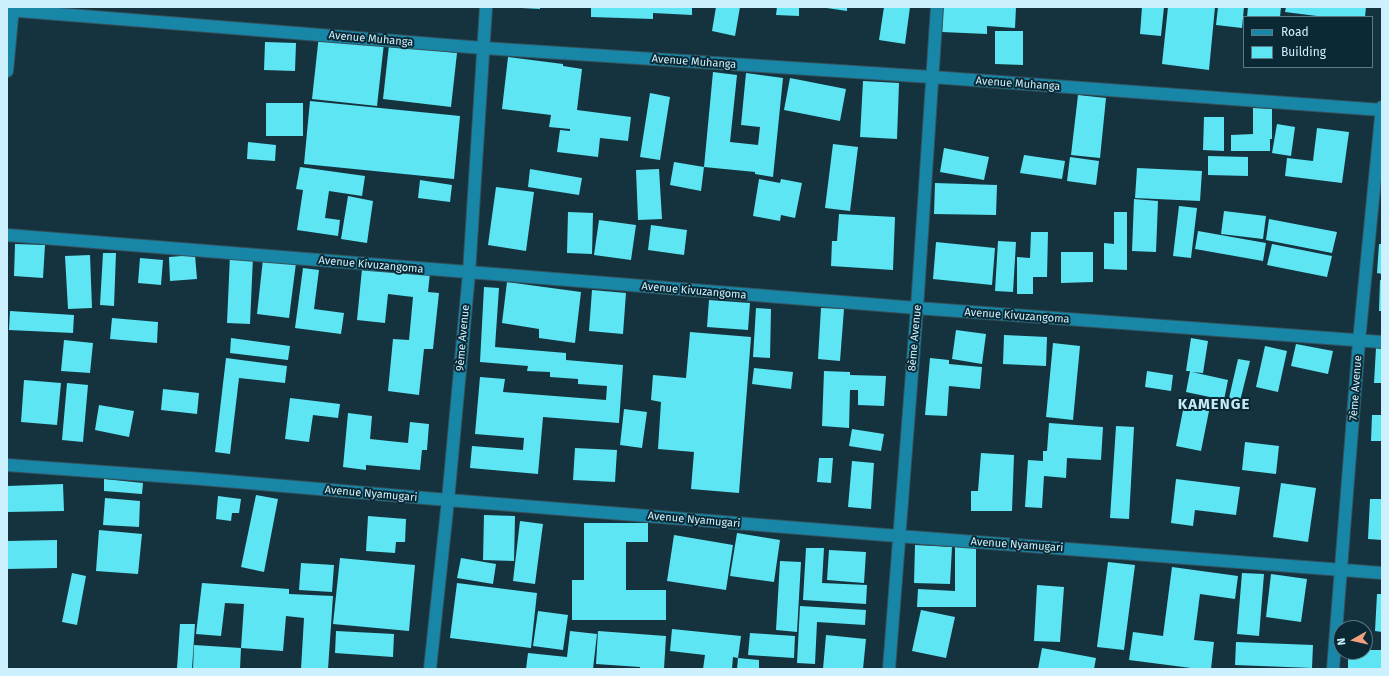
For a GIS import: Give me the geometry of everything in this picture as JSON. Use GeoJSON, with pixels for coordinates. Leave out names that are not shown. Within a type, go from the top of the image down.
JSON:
{"type":"FeatureCollection","features":[{"type":"Feature","properties":{"kind":"street","name":"9ème Avenue"},"geometry":{"type":"LineString","coordinates":[[430,669],[448,500],[469,273],[486,7]]}},
{"type":"Feature","properties":{"kind":"street","name":"8ème Avenue"},"geometry":{"type":"LineString","coordinates":[[888,669],[917,308],[937,7]]}},
{"type":"Feature","properties":{"kind":"street","name":"Avenue Muhanga"},"geometry":{"type":"LineString","coordinates":[[11,9],[484,48],[932,77],[1382,110]]}},
{"type":"Feature","properties":{"kind":"street"},"geometry":{"type":"LineString","coordinates":[[7,71],[11,9]]}},
{"type":"Feature","properties":{"kind":"street","name":"7ème Avenue"},"geometry":{"type":"LineString","coordinates":[[1333,669],[1359,341],[1382,107]]}},
{"type":"Feature","properties":{"kind":"street","name":"Avenue Kivuzangoma"},"geometry":{"type":"LineString","coordinates":[[7,235],[917,308],[1382,342]]}},
{"type":"Feature","properties":{"kind":"street","name":"Avenue Nyamugari"},"geometry":{"type":"LineString","coordinates":[[7,465],[202,479],[898,536],[1382,573]]}},
{"type":"Feature","properties":{"kind":"building"},"geometry":{"type":"Polygon","coordinates":[[[540,7],[540,9],[522,8],[540,7]]]}},
{"type":"Feature","properties":{"kind":"building"},"geometry":{"type":"Polygon","coordinates":[[[591,7],[692,7],[692,15],[653,13],[653,19],[591,17],[591,7]]]}},
{"type":"Feature","properties":{"kind":"building"},"geometry":{"type":"Polygon","coordinates":[[[716,7],[740,7],[735,36],[712,31],[716,7]]]}},
{"type":"Feature","properties":{"kind":"building"},"geometry":{"type":"Polygon","coordinates":[[[777,7],[799,7],[799,16],[776,15],[777,7]]]}},
{"type":"Feature","properties":{"kind":"building"},"geometry":{"type":"Polygon","coordinates":[[[820,7],[847,7],[847,11],[820,7]]]}},
{"type":"Feature","properties":{"kind":"building"},"geometry":{"type":"Polygon","coordinates":[[[884,7],[910,7],[905,44],[879,40],[884,7]]]}},
{"type":"Feature","properties":{"kind":"building"},"geometry":{"type":"Polygon","coordinates":[[[943,7],[1016,7],[1015,28],[987,26],[987,34],[942,32],[943,7]]]}},
{"type":"Feature","properties":{"kind":"building"},"geometry":{"type":"Polygon","coordinates":[[[1142,7],[1164,7],[1161,36],[1140,34],[1142,7]]]}},
{"type":"Feature","properties":{"kind":"building"},"geometry":{"type":"Polygon","coordinates":[[[1168,7],[1215,7],[1209,70],[1162,64],[1168,7]]]}},
{"type":"Feature","properties":{"kind":"building"},"geometry":{"type":"Polygon","coordinates":[[[1218,7],[1244,7],[1242,28],[1216,25],[1218,7]]]}},
{"type":"Feature","properties":{"kind":"building"},"geometry":{"type":"Polygon","coordinates":[[[1248,7],[1281,7],[1280,16],[1247,16],[1248,7]]]}},
{"type":"Feature","properties":{"kind":"building"},"geometry":{"type":"Polygon","coordinates":[[[1286,7],[1366,7],[1365,16],[1317,16],[1285,12],[1286,7]]]}},
{"type":"Feature","properties":{"kind":"building"},"geometry":{"type":"Polygon","coordinates":[[[995,31],[1023,31],[1023,65],[995,64],[995,31]]]}},
{"type":"Feature","properties":{"kind":"building"},"geometry":{"type":"Polygon","coordinates":[[[319,35],[384,43],[377,106],[312,99],[319,35]]]}},
{"type":"Feature","properties":{"kind":"building"},"geometry":{"type":"Polygon","coordinates":[[[265,42],[296,43],[295,71],[264,70],[265,42]]]}},
{"type":"Feature","properties":{"kind":"building"},"geometry":{"type":"Polygon","coordinates":[[[389,45],[457,53],[451,107],[383,99],[389,45]]]}},
{"type":"Feature","properties":{"kind":"building"},"geometry":{"type":"Polygon","coordinates":[[[508,57],[563,64],[563,66],[582,69],[577,110],[631,117],[628,141],[600,138],[598,157],[557,152],[560,130],[570,131],[570,129],[549,127],[551,115],[502,109],[508,57]]]}},
{"type":"Feature","properties":{"kind":"building"},"geometry":{"type":"Polygon","coordinates":[[[713,72],[737,75],[730,142],[758,145],[760,127],[741,125],[746,73],[783,78],[773,177],[755,174],[755,172],[704,167],[713,72]]]}},
{"type":"Feature","properties":{"kind":"building"},"geometry":{"type":"Polygon","coordinates":[[[790,78],[846,89],[840,121],[784,110],[790,78]]]}},
{"type":"Feature","properties":{"kind":"building"},"geometry":{"type":"Polygon","coordinates":[[[863,81],[899,83],[897,139],[860,137],[863,81]]]}},
{"type":"Feature","properties":{"kind":"building"},"geometry":{"type":"Polygon","coordinates":[[[650,93],[670,97],[660,160],[640,157],[650,93]]]}},
{"type":"Feature","properties":{"kind":"building"},"geometry":{"type":"Polygon","coordinates":[[[1078,95],[1106,98],[1100,158],[1071,155],[1078,95]]]}},
{"type":"Feature","properties":{"kind":"building"},"geometry":{"type":"Polygon","coordinates":[[[310,101],[460,116],[454,179],[304,164],[310,101]]]}},
{"type":"Feature","properties":{"kind":"building"},"geometry":{"type":"Polygon","coordinates":[[[266,103],[303,103],[303,136],[266,136],[266,103]]]}},
{"type":"Feature","properties":{"kind":"building"},"geometry":{"type":"Polygon","coordinates":[[[1253,108],[1272,109],[1272,139],[1270,139],[1270,151],[1231,151],[1231,135],[1253,134],[1253,108]]]}},
{"type":"Feature","properties":{"kind":"building"},"geometry":{"type":"Polygon","coordinates":[[[1204,117],[1224,117],[1224,151],[1203,150],[1204,117]]]}},
{"type":"Feature","properties":{"kind":"building"},"geometry":{"type":"Polygon","coordinates":[[[1277,124],[1295,127],[1291,156],[1272,153],[1277,124]]]}},
{"type":"Feature","properties":{"kind":"building"},"geometry":{"type":"Polygon","coordinates":[[[1317,128],[1349,132],[1342,183],[1285,176],[1287,158],[1313,161],[1317,128]]]}},
{"type":"Feature","properties":{"kind":"building"},"geometry":{"type":"Polygon","coordinates":[[[248,142],[276,145],[275,161],[247,159],[248,142]]]}},
{"type":"Feature","properties":{"kind":"building"},"geometry":{"type":"Polygon","coordinates":[[[833,144],[858,147],[850,211],[825,208],[833,144]]]}},
{"type":"Feature","properties":{"kind":"building"},"geometry":{"type":"Polygon","coordinates":[[[944,148],[989,157],[984,180],[940,172],[944,148]]]}},
{"type":"Feature","properties":{"kind":"building"},"geometry":{"type":"Polygon","coordinates":[[[1024,155],[1065,161],[1062,179],[1020,173],[1024,155]]]}},
{"type":"Feature","properties":{"kind":"building"},"geometry":{"type":"Polygon","coordinates":[[[1208,156],[1248,157],[1248,176],[1208,175],[1208,156]]]}},
{"type":"Feature","properties":{"kind":"building"},"geometry":{"type":"Polygon","coordinates":[[[1070,157],[1099,161],[1096,185],[1067,181],[1070,157]]]}},
{"type":"Feature","properties":{"kind":"building"},"geometry":{"type":"Polygon","coordinates":[[[674,162],[704,167],[701,191],[670,185],[674,162]]]}},
{"type":"Feature","properties":{"kind":"building"},"geometry":{"type":"Polygon","coordinates":[[[300,167],[365,176],[362,196],[329,191],[325,218],[340,220],[338,236],[297,230],[303,190],[296,189],[300,167]]]}},
{"type":"Feature","properties":{"kind":"building"},"geometry":{"type":"Polygon","coordinates":[[[1137,168],[1202,171],[1200,201],[1135,198],[1137,168]]]}},
{"type":"Feature","properties":{"kind":"building"},"geometry":{"type":"Polygon","coordinates":[[[530,169],[582,178],[579,195],[528,187],[530,169]]]}},
{"type":"Feature","properties":{"kind":"building"},"geometry":{"type":"Polygon","coordinates":[[[659,169],[662,219],[638,220],[636,170],[659,169]]]}},
{"type":"Feature","properties":{"kind":"building"},"geometry":{"type":"Polygon","coordinates":[[[759,179],[780,183],[781,179],[802,183],[795,218],[781,215],[780,221],[753,216],[759,179]]]}},
{"type":"Feature","properties":{"kind":"building"},"geometry":{"type":"Polygon","coordinates":[[[420,180],[452,185],[450,202],[418,198],[420,180]]]}},
{"type":"Feature","properties":{"kind":"building"},"geometry":{"type":"Polygon","coordinates":[[[935,183],[997,185],[996,215],[934,214],[935,183]]]}},
{"type":"Feature","properties":{"kind":"building"},"geometry":{"type":"Polygon","coordinates":[[[496,187],[534,192],[526,251],[488,245],[496,187]]]}},
{"type":"Feature","properties":{"kind":"building"},"geometry":{"type":"Polygon","coordinates":[[[348,196],[373,201],[367,243],[341,239],[348,196]]]}},
{"type":"Feature","properties":{"kind":"building"},"geometry":{"type":"Polygon","coordinates":[[[1134,199],[1158,201],[1156,252],[1132,251],[1134,199]]]}},
{"type":"Feature","properties":{"kind":"building"},"geometry":{"type":"Polygon","coordinates":[[[1179,206],[1197,208],[1191,258],[1173,256],[1179,206]]]}},
{"type":"Feature","properties":{"kind":"building"},"geometry":{"type":"Polygon","coordinates":[[[1224,211],[1266,216],[1263,239],[1221,234],[1224,211]]]}},
{"type":"Feature","properties":{"kind":"building"},"geometry":{"type":"Polygon","coordinates":[[[568,212],[593,213],[592,254],[567,253],[568,212]]]}},
{"type":"Feature","properties":{"kind":"building"},"geometry":{"type":"Polygon","coordinates":[[[1114,212],[1127,212],[1127,270],[1104,269],[1104,243],[1114,244],[1114,212]]]}},
{"type":"Feature","properties":{"kind":"building"},"geometry":{"type":"Polygon","coordinates":[[[839,214],[895,217],[893,270],[831,266],[832,241],[837,241],[839,214]]]}},
{"type":"Feature","properties":{"kind":"building"},"geometry":{"type":"Polygon","coordinates":[[[1269,219],[1337,232],[1332,253],[1266,240],[1269,219]]]}},
{"type":"Feature","properties":{"kind":"building"},"geometry":{"type":"Polygon","coordinates":[[[599,220],[636,225],[631,260],[594,255],[599,220]]]}},
{"type":"Feature","properties":{"kind":"building"},"geometry":{"type":"Polygon","coordinates":[[[651,225],[687,230],[684,255],[648,250],[651,225]]]}},
{"type":"Feature","properties":{"kind":"building"},"geometry":{"type":"Polygon","coordinates":[[[1198,231],[1266,243],[1263,261],[1195,249],[1198,231]]]}},
{"type":"Feature","properties":{"kind":"building"},"geometry":{"type":"Polygon","coordinates":[[[1031,232],[1048,232],[1047,277],[1033,277],[1033,294],[1017,294],[1017,257],[1030,258],[1031,232]]]}},
{"type":"Feature","properties":{"kind":"building"},"geometry":{"type":"Polygon","coordinates":[[[998,241],[1016,242],[1013,292],[995,291],[998,241]]]}},
{"type":"Feature","properties":{"kind":"building"},"geometry":{"type":"Polygon","coordinates":[[[936,242],[995,248],[992,285],[933,279],[936,242]]]}},
{"type":"Feature","properties":{"kind":"building"},"geometry":{"type":"Polygon","coordinates":[[[15,244],[45,245],[43,278],[14,276],[15,244]]]}},
{"type":"Feature","properties":{"kind":"building"},"geometry":{"type":"Polygon","coordinates":[[[1272,244],[1332,256],[1327,277],[1267,265],[1272,244]]]}},
{"type":"Feature","properties":{"kind":"building"},"geometry":{"type":"Polygon","coordinates":[[[1379,244],[1382,244],[1382,274],[1377,273],[1379,244]]]}},
{"type":"Feature","properties":{"kind":"building"},"geometry":{"type":"Polygon","coordinates":[[[1061,252],[1093,252],[1093,282],[1061,283],[1061,252]]]}},
{"type":"Feature","properties":{"kind":"building"},"geometry":{"type":"Polygon","coordinates":[[[103,253],[116,253],[114,306],[100,305],[103,253]]]}},
{"type":"Feature","properties":{"kind":"building"},"geometry":{"type":"Polygon","coordinates":[[[90,255],[92,308],[68,309],[65,256],[90,255]]]}},
{"type":"Feature","properties":{"kind":"building"},"geometry":{"type":"Polygon","coordinates":[[[195,255],[197,279],[170,281],[169,257],[195,255]]]}},
{"type":"Feature","properties":{"kind":"building"},"geometry":{"type":"Polygon","coordinates":[[[230,255],[253,257],[250,324],[227,323],[230,255]]]}},
{"type":"Feature","properties":{"kind":"building"},"geometry":{"type":"Polygon","coordinates":[[[140,258],[163,260],[161,285],[138,283],[140,258]]]}},
{"type":"Feature","properties":{"kind":"building"},"geometry":{"type":"Polygon","coordinates":[[[263,259],[296,263],[289,318],[257,314],[263,259]]]}},
{"type":"Feature","properties":{"kind":"building"},"geometry":{"type":"Polygon","coordinates":[[[303,268],[319,270],[314,309],[344,313],[341,334],[295,328],[303,268]]]}},
{"type":"Feature","properties":{"kind":"building"},"geometry":{"type":"Polygon","coordinates":[[[386,268],[430,273],[428,292],[439,293],[433,349],[424,349],[419,395],[388,391],[393,339],[409,340],[413,297],[388,294],[385,323],[357,320],[362,269],[386,271],[386,268]]]}},
{"type":"Feature","properties":{"kind":"building"},"geometry":{"type":"Polygon","coordinates":[[[1380,280],[1382,280],[1382,311],[1379,311],[1380,280]]]}},
{"type":"Feature","properties":{"kind":"building"},"geometry":{"type":"Polygon","coordinates":[[[507,282],[581,292],[575,343],[539,338],[539,329],[502,323],[507,282]]]}},
{"type":"Feature","properties":{"kind":"building"},"geometry":{"type":"Polygon","coordinates":[[[484,287],[499,288],[495,347],[566,353],[566,360],[623,365],[619,423],[543,417],[538,474],[470,468],[472,446],[523,450],[524,438],[475,434],[480,377],[505,379],[503,392],[606,400],[607,386],[578,384],[578,379],[550,377],[550,372],[527,371],[528,366],[480,362],[484,287]]]}},
{"type":"Feature","properties":{"kind":"building"},"geometry":{"type":"Polygon","coordinates":[[[592,290],[626,293],[623,334],[589,331],[592,290]]]}},
{"type":"Feature","properties":{"kind":"building"},"geometry":{"type":"Polygon","coordinates":[[[709,300],[750,303],[748,330],[707,327],[709,300]]]}},
{"type":"Feature","properties":{"kind":"building"},"geometry":{"type":"Polygon","coordinates":[[[756,308],[771,309],[770,358],[753,357],[756,308]]]}},
{"type":"Feature","properties":{"kind":"building"},"geometry":{"type":"Polygon","coordinates":[[[821,308],[844,309],[840,361],[818,359],[821,308]]]}},
{"type":"Feature","properties":{"kind":"building"},"geometry":{"type":"Polygon","coordinates":[[[10,311],[74,315],[73,333],[9,330],[10,311]]]}},
{"type":"Feature","properties":{"kind":"building"},"geometry":{"type":"Polygon","coordinates":[[[112,318],[158,322],[157,343],[110,339],[112,318]]]}},
{"type":"Feature","properties":{"kind":"building"},"geometry":{"type":"Polygon","coordinates":[[[956,330],[986,334],[982,364],[952,359],[956,330]]]}},
{"type":"Feature","properties":{"kind":"building"},"geometry":{"type":"Polygon","coordinates":[[[690,332],[751,337],[739,493],[691,489],[694,452],[658,449],[661,402],[651,400],[653,375],[686,378],[690,332]]]}},
{"type":"Feature","properties":{"kind":"building"},"geometry":{"type":"Polygon","coordinates":[[[1004,335],[1047,337],[1046,366],[1003,364],[1004,335]]]}},
{"type":"Feature","properties":{"kind":"building"},"geometry":{"type":"Polygon","coordinates":[[[231,338],[290,346],[288,360],[230,353],[231,338]]]}},
{"type":"Feature","properties":{"kind":"building"},"geometry":{"type":"Polygon","coordinates":[[[1191,338],[1208,341],[1203,373],[1192,372],[1228,380],[1224,400],[1186,392],[1190,371],[1186,371],[1191,338]]]}},
{"type":"Feature","properties":{"kind":"building"},"geometry":{"type":"Polygon","coordinates":[[[64,340],[93,343],[90,373],[61,371],[64,340]]]}},
{"type":"Feature","properties":{"kind":"building"},"geometry":{"type":"Polygon","coordinates":[[[1053,343],[1080,346],[1073,420],[1046,417],[1053,343]]]}},
{"type":"Feature","properties":{"kind":"building"},"geometry":{"type":"Polygon","coordinates":[[[1296,344],[1333,351],[1328,374],[1291,366],[1296,344]]]}},
{"type":"Feature","properties":{"kind":"building"},"geometry":{"type":"Polygon","coordinates":[[[1265,346],[1287,351],[1278,392],[1256,387],[1265,346]]]}},
{"type":"Feature","properties":{"kind":"building"},"geometry":{"type":"Polygon","coordinates":[[[1376,348],[1382,348],[1382,383],[1374,383],[1376,348]]]}},
{"type":"Feature","properties":{"kind":"building"},"geometry":{"type":"Polygon","coordinates":[[[226,358],[287,366],[285,383],[239,378],[230,454],[215,452],[226,358]]]}},
{"type":"Feature","properties":{"kind":"building"},"geometry":{"type":"Polygon","coordinates":[[[930,358],[949,360],[949,364],[982,367],[980,389],[949,386],[947,416],[925,415],[930,358]]]}},
{"type":"Feature","properties":{"kind":"building"},"geometry":{"type":"Polygon","coordinates":[[[1238,359],[1250,361],[1240,401],[1229,398],[1238,359]]]}},
{"type":"Feature","properties":{"kind":"building"},"geometry":{"type":"Polygon","coordinates":[[[754,368],[793,372],[791,389],[752,384],[754,368]]]}},
{"type":"Feature","properties":{"kind":"building"},"geometry":{"type":"Polygon","coordinates":[[[824,371],[850,372],[850,375],[886,376],[884,406],[858,405],[858,390],[850,390],[849,428],[822,426],[824,371]]]}},
{"type":"Feature","properties":{"kind":"building"},"geometry":{"type":"Polygon","coordinates":[[[1147,371],[1173,375],[1171,391],[1145,387],[1147,371]]]}},
{"type":"Feature","properties":{"kind":"building"},"geometry":{"type":"Polygon","coordinates":[[[24,380],[61,383],[57,425],[21,422],[24,380]]]}},
{"type":"Feature","properties":{"kind":"building"},"geometry":{"type":"Polygon","coordinates":[[[67,383],[88,385],[83,442],[62,440],[67,383]]]}},
{"type":"Feature","properties":{"kind":"building"},"geometry":{"type":"Polygon","coordinates":[[[163,389],[199,393],[197,414],[161,410],[163,389]]]}},
{"type":"Feature","properties":{"kind":"building"},"geometry":{"type":"Polygon","coordinates":[[[290,398],[340,404],[338,418],[313,415],[309,442],[285,439],[290,398]]]}},
{"type":"Feature","properties":{"kind":"building"},"geometry":{"type":"Polygon","coordinates":[[[99,405],[134,411],[129,437],[95,430],[99,405]]]}},
{"type":"Feature","properties":{"kind":"building"},"geometry":{"type":"Polygon","coordinates":[[[1184,405],[1209,411],[1201,451],[1176,446],[1184,405]]]}},
{"type":"Feature","properties":{"kind":"building"},"geometry":{"type":"Polygon","coordinates":[[[624,409],[647,412],[642,448],[620,445],[624,409]]]}},
{"type":"Feature","properties":{"kind":"building"},"geometry":{"type":"Polygon","coordinates":[[[348,413],[372,416],[370,439],[408,443],[410,422],[429,424],[427,450],[422,450],[420,470],[366,465],[366,470],[343,467],[348,413]]]}},
{"type":"Feature","properties":{"kind":"building"},"geometry":{"type":"Polygon","coordinates":[[[1372,415],[1382,415],[1382,441],[1371,441],[1372,415]]]}},
{"type":"Feature","properties":{"kind":"building"},"geometry":{"type":"Polygon","coordinates":[[[1049,423],[1103,427],[1101,460],[1067,458],[1066,478],[1044,476],[1042,508],[1025,507],[1028,460],[1043,461],[1043,451],[1047,451],[1049,423]]]}},
{"type":"Feature","properties":{"kind":"building"},"geometry":{"type":"Polygon","coordinates":[[[1116,426],[1134,427],[1129,519],[1110,518],[1116,426]]]}},
{"type":"Feature","properties":{"kind":"building"},"geometry":{"type":"Polygon","coordinates":[[[852,429],[884,434],[881,451],[849,446],[852,429]]]}},
{"type":"Feature","properties":{"kind":"building"},"geometry":{"type":"Polygon","coordinates":[[[1245,442],[1279,446],[1276,474],[1242,470],[1245,442]]]}},
{"type":"Feature","properties":{"kind":"building"},"geometry":{"type":"Polygon","coordinates":[[[575,448],[617,450],[615,482],[573,480],[575,448]]]}},
{"type":"Feature","properties":{"kind":"building"},"geometry":{"type":"Polygon","coordinates":[[[981,453],[1014,455],[1012,511],[971,511],[971,491],[978,491],[981,453]]]}},
{"type":"Feature","properties":{"kind":"building"},"geometry":{"type":"Polygon","coordinates":[[[819,458],[833,458],[831,483],[817,482],[819,458]]]}},
{"type":"Feature","properties":{"kind":"building"},"geometry":{"type":"Polygon","coordinates":[[[852,461],[874,463],[871,509],[848,507],[852,461]]]}},
{"type":"Feature","properties":{"kind":"building"},"geometry":{"type":"Polygon","coordinates":[[[104,479],[143,483],[142,494],[104,491],[104,479]]]}},
{"type":"Feature","properties":{"kind":"building"},"geometry":{"type":"Polygon","coordinates":[[[1176,479],[1240,487],[1236,515],[1195,510],[1193,526],[1171,523],[1176,479]]]}},
{"type":"Feature","properties":{"kind":"building"},"geometry":{"type":"Polygon","coordinates":[[[1281,483],[1316,488],[1308,542],[1273,537],[1281,483]]]}},
{"type":"Feature","properties":{"kind":"building"},"geometry":{"type":"Polygon","coordinates":[[[63,484],[64,511],[7,512],[7,486],[63,484]]]}},
{"type":"Feature","properties":{"kind":"building"},"geometry":{"type":"Polygon","coordinates":[[[256,495],[278,499],[264,572],[241,567],[256,495]]]}},
{"type":"Feature","properties":{"kind":"building"},"geometry":{"type":"Polygon","coordinates":[[[218,496],[241,499],[239,513],[232,513],[231,521],[216,519],[218,496]]]}},
{"type":"Feature","properties":{"kind":"building"},"geometry":{"type":"Polygon","coordinates":[[[105,498],[140,501],[139,527],[103,525],[105,498]]]}},
{"type":"Feature","properties":{"kind":"building"},"geometry":{"type":"Polygon","coordinates":[[[1370,499],[1382,499],[1382,540],[1368,539],[1370,499]]]}},
{"type":"Feature","properties":{"kind":"building"},"geometry":{"type":"Polygon","coordinates":[[[484,515],[515,516],[514,561],[483,560],[484,515]]]}},
{"type":"Feature","properties":{"kind":"building"},"geometry":{"type":"Polygon","coordinates":[[[368,516],[406,519],[405,542],[396,542],[395,553],[366,551],[368,516]]]}},
{"type":"Feature","properties":{"kind":"building"},"geometry":{"type":"Polygon","coordinates":[[[520,521],[543,524],[535,584],[513,581],[520,521]]]}},
{"type":"Feature","properties":{"kind":"building"},"geometry":{"type":"Polygon","coordinates":[[[584,523],[648,523],[648,542],[626,542],[626,590],[666,590],[666,620],[572,620],[572,580],[584,580],[584,523]]]}},
{"type":"Feature","properties":{"kind":"building"},"geometry":{"type":"Polygon","coordinates":[[[99,530],[142,534],[138,574],[96,571],[99,530]]]}},
{"type":"Feature","properties":{"kind":"building"},"geometry":{"type":"Polygon","coordinates":[[[737,533],[780,540],[774,582],[730,576],[737,533]]]}},
{"type":"Feature","properties":{"kind":"building"},"geometry":{"type":"Polygon","coordinates":[[[674,535],[733,545],[726,590],[667,581],[674,535]]]}},
{"type":"Feature","properties":{"kind":"building"},"geometry":{"type":"Polygon","coordinates":[[[57,540],[57,568],[7,569],[7,541],[57,540]]]}},
{"type":"Feature","properties":{"kind":"building"},"geometry":{"type":"Polygon","coordinates":[[[915,545],[952,547],[950,584],[914,583],[915,545]]]}},
{"type":"Feature","properties":{"kind":"building"},"geometry":{"type":"Polygon","coordinates":[[[955,547],[976,547],[976,607],[917,607],[918,589],[955,591],[955,547]]]}},
{"type":"Feature","properties":{"kind":"building"},"geometry":{"type":"Polygon","coordinates":[[[806,548],[824,548],[822,583],[867,585],[866,604],[803,600],[806,548]]]}},
{"type":"Feature","properties":{"kind":"building"},"geometry":{"type":"Polygon","coordinates":[[[829,550],[866,552],[864,583],[827,580],[829,550]]]}},
{"type":"Feature","properties":{"kind":"building"},"geometry":{"type":"Polygon","coordinates":[[[340,558],[415,565],[409,631],[333,624],[340,558]]]}},
{"type":"Feature","properties":{"kind":"building"},"geometry":{"type":"Polygon","coordinates":[[[461,558],[496,564],[493,584],[457,578],[461,558]]]}},
{"type":"Feature","properties":{"kind":"building"},"geometry":{"type":"Polygon","coordinates":[[[780,561],[801,562],[797,632],[776,630],[780,561]]]}},
{"type":"Feature","properties":{"kind":"building"},"geometry":{"type":"Polygon","coordinates":[[[1108,562],[1135,565],[1124,650],[1097,647],[1108,562]]]}},
{"type":"Feature","properties":{"kind":"building"},"geometry":{"type":"Polygon","coordinates":[[[301,563],[334,565],[332,592],[299,590],[301,563]]]}},
{"type":"Feature","properties":{"kind":"building"},"geometry":{"type":"Polygon","coordinates":[[[1172,567],[1238,576],[1235,599],[1200,594],[1194,640],[1214,642],[1211,669],[1190,669],[1191,668],[1129,660],[1133,632],[1163,636],[1172,567]]]}},
{"type":"Feature","properties":{"kind":"building"},"geometry":{"type":"Polygon","coordinates":[[[72,573],[86,576],[77,625],[62,622],[72,573]]]}},
{"type":"Feature","properties":{"kind":"building"},"geometry":{"type":"Polygon","coordinates":[[[1242,573],[1264,574],[1259,636],[1237,634],[1242,573]]]}},
{"type":"Feature","properties":{"kind":"building"},"geometry":{"type":"Polygon","coordinates":[[[1271,574],[1307,579],[1301,622],[1266,617],[1271,574]]]}},
{"type":"Feature","properties":{"kind":"building"},"geometry":{"type":"Polygon","coordinates":[[[202,583],[289,589],[289,594],[333,596],[328,669],[301,669],[304,618],[286,616],[283,651],[241,648],[244,604],[225,603],[221,636],[196,634],[202,583]]]}},
{"type":"Feature","properties":{"kind":"building"},"geometry":{"type":"Polygon","coordinates":[[[457,583],[537,593],[531,648],[450,638],[457,583]]]}},
{"type":"Feature","properties":{"kind":"building"},"geometry":{"type":"Polygon","coordinates":[[[1037,585],[1064,587],[1060,642],[1034,641],[1037,585]]]}},
{"type":"Feature","properties":{"kind":"building"},"geometry":{"type":"Polygon","coordinates":[[[1377,594],[1382,594],[1382,632],[1375,631],[1377,594]]]}},
{"type":"Feature","properties":{"kind":"building"},"geometry":{"type":"Polygon","coordinates":[[[800,606],[866,610],[865,625],[817,622],[815,664],[797,663],[800,606]]]}},
{"type":"Feature","properties":{"kind":"building"},"geometry":{"type":"Polygon","coordinates":[[[921,610],[955,617],[946,658],[912,651],[921,610]]]}},
{"type":"Feature","properties":{"kind":"building"},"geometry":{"type":"Polygon","coordinates":[[[538,611],[568,615],[563,650],[533,646],[538,611]]]}},
{"type":"Feature","properties":{"kind":"building"},"geometry":{"type":"Polygon","coordinates":[[[180,624],[195,624],[192,669],[177,668],[180,624]]]}},
{"type":"Feature","properties":{"kind":"building"},"geometry":{"type":"Polygon","coordinates":[[[672,629],[741,636],[738,658],[733,657],[732,669],[703,669],[705,655],[670,651],[672,629]]]}},
{"type":"Feature","properties":{"kind":"building"},"geometry":{"type":"Polygon","coordinates":[[[336,631],[394,634],[393,657],[335,653],[336,631]]]}},
{"type":"Feature","properties":{"kind":"building"},"geometry":{"type":"Polygon","coordinates":[[[570,631],[597,634],[593,669],[526,669],[528,653],[567,657],[570,631]]]}},
{"type":"Feature","properties":{"kind":"building"},"geometry":{"type":"Polygon","coordinates":[[[598,631],[666,636],[664,669],[640,669],[640,667],[596,664],[598,631]]]}},
{"type":"Feature","properties":{"kind":"building"},"geometry":{"type":"Polygon","coordinates":[[[750,633],[795,636],[794,658],[748,655],[750,633]]]}},
{"type":"Feature","properties":{"kind":"building"},"geometry":{"type":"Polygon","coordinates":[[[826,635],[866,639],[863,669],[823,669],[826,635]]]}},
{"type":"Feature","properties":{"kind":"building"},"geometry":{"type":"Polygon","coordinates":[[[1236,642],[1313,645],[1312,668],[1235,665],[1236,642]]]}},
{"type":"Feature","properties":{"kind":"building"},"geometry":{"type":"Polygon","coordinates":[[[194,645],[241,648],[240,669],[193,669],[194,645]]]}},
{"type":"Feature","properties":{"kind":"building"},"geometry":{"type":"Polygon","coordinates":[[[1042,648],[1096,658],[1094,669],[1038,669],[1042,648]]]}},
{"type":"Feature","properties":{"kind":"building"},"geometry":{"type":"Polygon","coordinates":[[[1373,650],[1382,650],[1382,669],[1348,669],[1348,660],[1373,660],[1373,650]]]}},
{"type":"Feature","properties":{"kind":"building"},"geometry":{"type":"Polygon","coordinates":[[[738,658],[759,660],[759,669],[737,669],[738,658]]]}},
{"type":"Feature","properties":{"kind":"district","name":"KAMENGE"},"geometry":{"type":"Point","coordinates":[1214,405]}}]}
